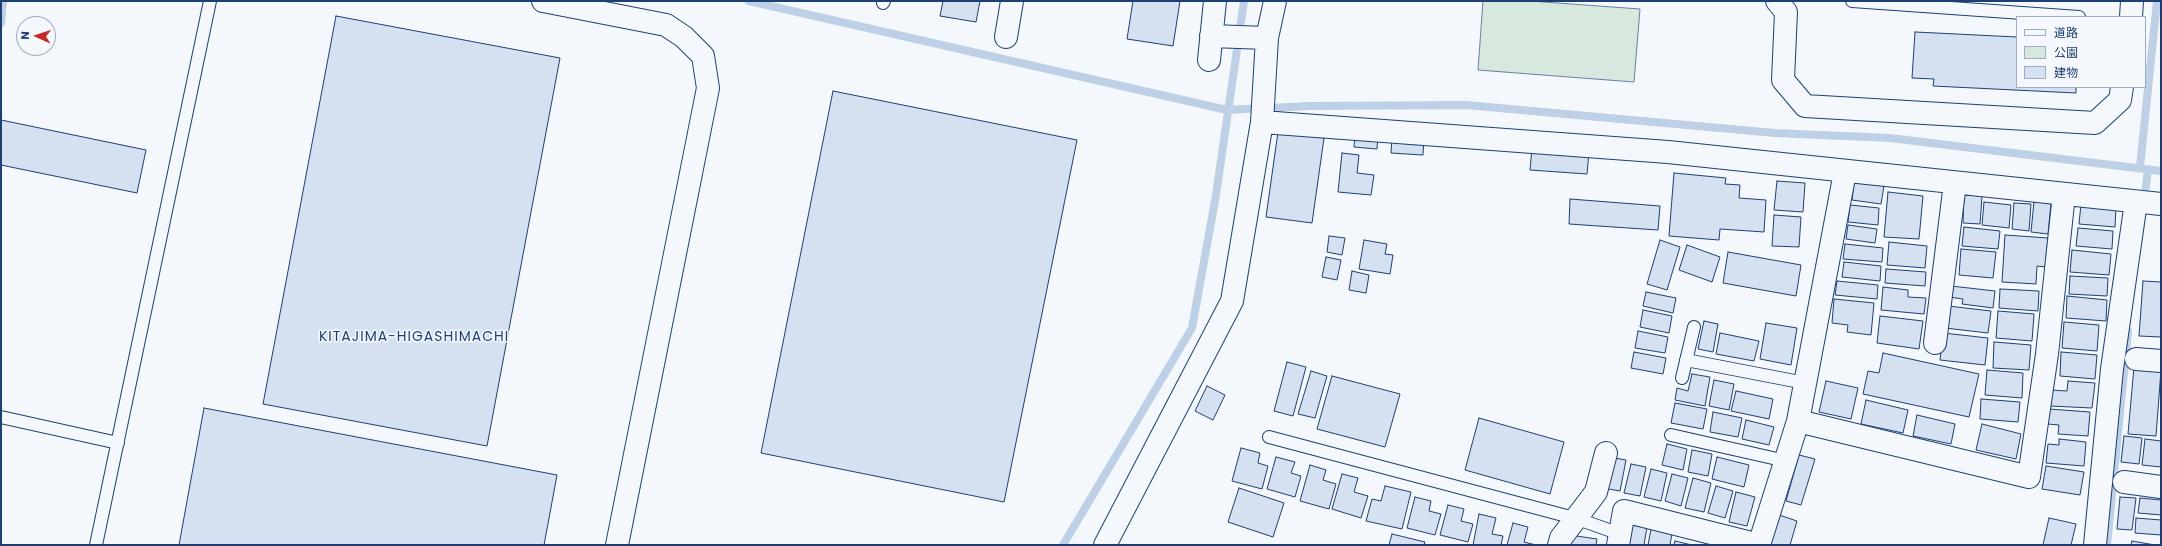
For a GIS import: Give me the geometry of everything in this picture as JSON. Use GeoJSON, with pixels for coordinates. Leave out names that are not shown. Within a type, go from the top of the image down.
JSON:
{"type":"FeatureCollection","features":[{"type":"Feature","properties":{"kind":"street"},"geometry":{"type":"LineString","coordinates":[[544,1],[666,25],[684,37],[703,56],[708,88],[617,545]]}},
{"type":"Feature","properties":{"kind":"street"},"geometry":{"type":"LineString","coordinates":[[1006,37],[1012,1]]}},
{"type":"Feature","properties":{"kind":"street"},"geometry":{"type":"LineString","coordinates":[[1209,60],[1215,1]]}},
{"type":"Feature","properties":{"kind":"street"},"geometry":{"type":"LineString","coordinates":[[1104,545],[1232,301],[1262,122],[1268,38],[1275,1]]}},
{"type":"Feature","properties":{"kind":"street"},"geometry":{"type":"LineString","coordinates":[[1777,1],[1786,12],[1783,80],[1805,106],[2095,123],[2120,100],[2122,88]]}},
{"type":"Feature","properties":{"kind":"street"},"geometry":{"type":"LineString","coordinates":[[2132,1],[2132,16]]}},
{"type":"Feature","properties":{"kind":"street"},"geometry":{"type":"LineString","coordinates":[[1211,36],[1268,38]]}},
{"type":"Feature","properties":{"kind":"street"},"geometry":{"type":"LineString","coordinates":[[1262,122],[1668,152],[1845,172],[2161,204]]}},
{"type":"Feature","properties":{"kind":"street"},"geometry":{"type":"LineString","coordinates":[[1619,539],[1624,511],[1759,545],[1798,421],[1845,172]]}},
{"type":"Feature","properties":{"kind":"street"},"geometry":{"type":"LineString","coordinates":[[1935,343],[1955,183]]}},
{"type":"Feature","properties":{"kind":"street"},"geometry":{"type":"LineString","coordinates":[[1798,421],[2029,477],[2047,354],[2064,194]]}},
{"type":"Feature","properties":{"kind":"street"},"geometry":{"type":"LineString","coordinates":[[2095,545],[2112,369],[2136,202]]}},
{"type":"Feature","properties":{"kind":"street"},"geometry":{"type":"LineString","coordinates":[[2136,359],[2161,361]]}},
{"type":"Feature","properties":{"kind":"street"},"geometry":{"type":"LineString","coordinates":[[1559,545],[1561,538],[1578,519],[1596,492],[1606,453]]}},
{"type":"Feature","properties":{"kind":"street"},"geometry":{"type":"LineString","coordinates":[[2124,482],[2161,487]]}},
{"type":"Feature","properties":{"kind":"lane"},"geometry":{"type":"LineString","coordinates":[[96,545],[210,1]]}},
{"type":"Feature","properties":{"kind":"lane"},"geometry":{"type":"LineString","coordinates":[[1852,1],[2015,7],[2073,16]]}},
{"type":"Feature","properties":{"kind":"lane"},"geometry":{"type":"LineString","coordinates":[[1682,378],[1694,327]]}},
{"type":"Feature","properties":{"kind":"lane"},"geometry":{"type":"LineString","coordinates":[[1686,360],[1805,383]]}},
{"type":"Feature","properties":{"kind":"lane"},"geometry":{"type":"LineString","coordinates":[[1,417],[118,442]]}},
{"type":"Feature","properties":{"kind":"lane"},"geometry":{"type":"LineString","coordinates":[[1672,435],[1786,461]]}},
{"type":"Feature","properties":{"kind":"lane"},"geometry":{"type":"LineString","coordinates":[[1269,438],[1578,519],[1619,539]]}},
{"type":"Feature","properties":{"kind":"green space"},"geometry":{"type":"Polygon","coordinates":[[[1483,1],[1530,1],[1640,9],[1634,82],[1478,70],[1483,1]]]}},
{"type":"Feature","properties":{"kind":"building"},"geometry":{"type":"Polygon","coordinates":[[[943,1],[980,1],[976,22],[940,16],[943,1]]]}},
{"type":"Feature","properties":{"kind":"building"},"geometry":{"type":"Polygon","coordinates":[[[1133,1],[1180,1],[1173,46],[1127,39],[1133,1]]]}},
{"type":"Feature","properties":{"kind":"building"},"geometry":{"type":"Polygon","coordinates":[[[336,16],[560,58],[487,446],[263,404],[336,16]]]}},
{"type":"Feature","properties":{"kind":"building"},"geometry":{"type":"Polygon","coordinates":[[[1915,32],[2016,37],[2016,88],[2076,88],[2076,93],[1933,86],[1934,79],[1912,78],[1915,32]]]}},
{"type":"Feature","properties":{"kind":"building"},"geometry":{"type":"Polygon","coordinates":[[[833,91],[1077,140],[1004,502],[761,453],[833,91]]]}},
{"type":"Feature","properties":{"kind":"building"},"geometry":{"type":"Polygon","coordinates":[[[1,120],[146,150],[137,193],[1,165],[1,120]]]}},
{"type":"Feature","properties":{"kind":"building"},"geometry":{"type":"Polygon","coordinates":[[[1278,132],[1324,138],[1312,223],[1266,217],[1278,132]]]}},
{"type":"Feature","properties":{"kind":"building"},"geometry":{"type":"Polygon","coordinates":[[[1355,133],[1378,135],[1377,149],[1354,147],[1355,133]]]}},
{"type":"Feature","properties":{"kind":"building"},"geometry":{"type":"Polygon","coordinates":[[[1392,137],[1424,138],[1423,155],[1391,153],[1392,137]]]}},
{"type":"Feature","properties":{"kind":"building"},"geometry":{"type":"Polygon","coordinates":[[[1532,148],[1589,152],[1587,174],[1530,170],[1532,148]]]}},
{"type":"Feature","properties":{"kind":"building"},"geometry":{"type":"Polygon","coordinates":[[[1342,153],[1359,155],[1357,173],[1374,175],[1371,195],[1338,192],[1342,153]]]}},
{"type":"Feature","properties":{"kind":"building"},"geometry":{"type":"Polygon","coordinates":[[[1674,173],[1726,178],[1725,184],[1740,185],[1739,198],[1766,200],[1764,232],[1720,229],[1719,240],[1669,236],[1674,173]]]}},
{"type":"Feature","properties":{"kind":"building"},"geometry":{"type":"Polygon","coordinates":[[[1777,181],[1805,183],[1803,212],[1774,210],[1777,181]]]}},
{"type":"Feature","properties":{"kind":"building"},"geometry":{"type":"Polygon","coordinates":[[[1854,182],[1884,186],[1881,204],[1852,200],[1854,182]]]}},
{"type":"Feature","properties":{"kind":"building"},"geometry":{"type":"Polygon","coordinates":[[[1888,192],[1923,196],[1919,239],[1884,237],[1888,192]]]}},
{"type":"Feature","properties":{"kind":"building"},"geometry":{"type":"Polygon","coordinates":[[[1964,195],[1982,196],[1980,224],[1963,223],[1964,195]]]}},
{"type":"Feature","properties":{"kind":"building"},"geometry":{"type":"Polygon","coordinates":[[[1570,199],[1660,206],[1658,230],[1569,224],[1570,199]]]}},
{"type":"Feature","properties":{"kind":"building"},"geometry":{"type":"Polygon","coordinates":[[[1984,202],[2011,205],[2009,228],[1982,225],[1984,202]]]}},
{"type":"Feature","properties":{"kind":"building"},"geometry":{"type":"Polygon","coordinates":[[[2034,202],[2051,203],[2048,234],[2031,232],[2034,202]]]}},
{"type":"Feature","properties":{"kind":"building"},"geometry":{"type":"Polygon","coordinates":[[[2014,203],[2031,204],[2029,231],[2012,229],[2014,203]]]}},
{"type":"Feature","properties":{"kind":"building"},"geometry":{"type":"Polygon","coordinates":[[[2081,204],[2116,207],[2115,227],[2079,224],[2081,204]]]}},
{"type":"Feature","properties":{"kind":"building"},"geometry":{"type":"Polygon","coordinates":[[[1850,205],[1879,208],[1878,225],[1848,222],[1850,205]]]}},
{"type":"Feature","properties":{"kind":"building"},"geometry":{"type":"Polygon","coordinates":[[[1774,215],[1801,217],[1799,247],[1772,246],[1774,215]]]}},
{"type":"Feature","properties":{"kind":"building"},"geometry":{"type":"Polygon","coordinates":[[[1848,225],[1877,229],[1875,243],[1846,239],[1848,225]]]}},
{"type":"Feature","properties":{"kind":"building"},"geometry":{"type":"Polygon","coordinates":[[[1964,227],[2000,231],[1998,249],[1962,246],[1964,227]]]}},
{"type":"Feature","properties":{"kind":"building"},"geometry":{"type":"Polygon","coordinates":[[[2078,228],[2113,231],[2112,249],[2076,246],[2078,228]]]}},
{"type":"Feature","properties":{"kind":"building"},"geometry":{"type":"Polygon","coordinates":[[[2005,235],[2048,238],[2045,267],[2037,266],[2036,284],[2002,282],[2005,235]]]}},
{"type":"Feature","properties":{"kind":"building"},"geometry":{"type":"Polygon","coordinates":[[[1329,236],[1345,238],[1342,255],[1327,252],[1329,236]]]}},
{"type":"Feature","properties":{"kind":"building"},"geometry":{"type":"Polygon","coordinates":[[[1364,240],[1387,244],[1385,254],[1393,255],[1390,274],[1359,269],[1364,240]]]}},
{"type":"Feature","properties":{"kind":"building"},"geometry":{"type":"Polygon","coordinates":[[[1660,240],[1680,247],[1667,290],[1647,284],[1660,240]]]}},
{"type":"Feature","properties":{"kind":"building"},"geometry":{"type":"Polygon","coordinates":[[[1889,242],[1927,246],[1925,268],[1887,265],[1889,242]]]}},
{"type":"Feature","properties":{"kind":"building"},"geometry":{"type":"Polygon","coordinates":[[[1845,244],[1883,248],[1882,262],[1843,259],[1845,244]]]}},
{"type":"Feature","properties":{"kind":"building"},"geometry":{"type":"Polygon","coordinates":[[[1687,245],[1720,257],[1712,282],[1679,270],[1687,245]]]}},
{"type":"Feature","properties":{"kind":"building"},"geometry":{"type":"Polygon","coordinates":[[[1961,249],[1996,252],[1993,278],[1959,275],[1961,249]]]}},
{"type":"Feature","properties":{"kind":"building"},"geometry":{"type":"Polygon","coordinates":[[[2072,250],[2111,254],[2109,275],[2070,272],[2072,250]]]}},
{"type":"Feature","properties":{"kind":"building"},"geometry":{"type":"Polygon","coordinates":[[[1728,252],[1801,265],[1796,296],[1723,283],[1728,252]]]}},
{"type":"Feature","properties":{"kind":"building"},"geometry":{"type":"Polygon","coordinates":[[[1326,257],[1341,260],[1337,280],[1322,277],[1326,257]]]}},
{"type":"Feature","properties":{"kind":"building"},"geometry":{"type":"Polygon","coordinates":[[[1844,262],[1881,266],[1880,281],[1842,277],[1844,262]]]}},
{"type":"Feature","properties":{"kind":"building"},"geometry":{"type":"Polygon","coordinates":[[[1886,269],[1926,272],[1925,286],[1885,283],[1886,269]]]}},
{"type":"Feature","properties":{"kind":"building"},"geometry":{"type":"Polygon","coordinates":[[[1352,271],[1369,275],[1366,293],[1349,290],[1352,271]]]}},
{"type":"Feature","properties":{"kind":"building"},"geometry":{"type":"Polygon","coordinates":[[[2070,276],[2108,278],[2107,296],[2069,294],[2070,276]]]}},
{"type":"Feature","properties":{"kind":"building"},"geometry":{"type":"Polygon","coordinates":[[[1837,281],[1878,285],[1877,299],[1835,295],[1837,281]]]}},
{"type":"Feature","properties":{"kind":"building"},"geometry":{"type":"Polygon","coordinates":[[[2143,281],[2161,282],[2161,337],[2139,336],[2143,281]]]}},
{"type":"Feature","properties":{"kind":"building"},"geometry":{"type":"Polygon","coordinates":[[[1951,286],[1995,291],[1993,308],[1962,304],[1963,299],[1949,297],[1951,286]]]}},
{"type":"Feature","properties":{"kind":"building"},"geometry":{"type":"Polygon","coordinates":[[[1883,287],[1908,290],[1908,297],[1926,298],[1924,314],[1881,310],[1883,287]]]}},
{"type":"Feature","properties":{"kind":"building"},"geometry":{"type":"Polygon","coordinates":[[[2000,289],[2039,291],[2038,311],[1999,308],[2000,289]]]}},
{"type":"Feature","properties":{"kind":"building"},"geometry":{"type":"Polygon","coordinates":[[[1646,292],[1676,298],[1673,313],[1643,306],[1646,292]]]}},
{"type":"Feature","properties":{"kind":"building"},"geometry":{"type":"Polygon","coordinates":[[[2067,296],[2107,300],[2106,321],[2066,318],[2067,296]]]}},
{"type":"Feature","properties":{"kind":"building"},"geometry":{"type":"Polygon","coordinates":[[[1834,299],[1874,303],[1871,335],[1847,332],[1848,325],[1832,323],[1834,299]]]}},
{"type":"Feature","properties":{"kind":"building"},"geometry":{"type":"Polygon","coordinates":[[[1948,306],[1991,311],[1988,333],[1945,328],[1948,306]]]}},
{"type":"Feature","properties":{"kind":"building"},"geometry":{"type":"Polygon","coordinates":[[[1643,310],[1672,316],[1669,333],[1640,327],[1643,310]]]}},
{"type":"Feature","properties":{"kind":"building"},"geometry":{"type":"Polygon","coordinates":[[[1998,311],[2034,314],[2032,341],[1996,338],[1998,311]]]}},
{"type":"Feature","properties":{"kind":"building"},"geometry":{"type":"Polygon","coordinates":[[[1880,316],[1923,321],[1919,349],[1877,343],[1880,316]]]}},
{"type":"Feature","properties":{"kind":"building"},"geometry":{"type":"Polygon","coordinates":[[[1704,321],[1718,324],[1713,352],[1698,349],[1704,321]]]}},
{"type":"Feature","properties":{"kind":"building"},"geometry":{"type":"Polygon","coordinates":[[[2064,322],[2099,325],[2097,351],[2062,348],[2064,322]]]}},
{"type":"Feature","properties":{"kind":"building"},"geometry":{"type":"Polygon","coordinates":[[[1766,323],[1797,328],[1791,365],[1760,359],[1766,323]]]}},
{"type":"Feature","properties":{"kind":"building"},"geometry":{"type":"Polygon","coordinates":[[[1638,331],[1668,337],[1665,353],[1635,348],[1638,331]]]}},
{"type":"Feature","properties":{"kind":"building"},"geometry":{"type":"Polygon","coordinates":[[[1720,333],[1759,341],[1754,361],[1716,354],[1720,333]]]}},
{"type":"Feature","properties":{"kind":"building"},"geometry":{"type":"Polygon","coordinates":[[[1943,333],[1988,338],[1985,365],[1940,360],[1943,333]]]}},
{"type":"Feature","properties":{"kind":"building"},"geometry":{"type":"Polygon","coordinates":[[[1994,342],[2031,345],[2029,370],[1993,368],[1994,342]]]}},
{"type":"Feature","properties":{"kind":"building"},"geometry":{"type":"Polygon","coordinates":[[[1634,352],[1666,358],[1663,374],[1631,368],[1634,352]]]}},
{"type":"Feature","properties":{"kind":"building"},"geometry":{"type":"Polygon","coordinates":[[[2061,352],[2097,355],[2095,379],[2060,376],[2061,352]]]}},
{"type":"Feature","properties":{"kind":"building"},"geometry":{"type":"Polygon","coordinates":[[[1883,353],[1979,374],[1969,417],[1863,394],[1868,371],[1879,373],[1883,353]]]}},
{"type":"Feature","properties":{"kind":"building"},"geometry":{"type":"Polygon","coordinates":[[[1287,362],[1306,367],[1293,416],[1274,411],[1287,362]]]}},
{"type":"Feature","properties":{"kind":"building"},"geometry":{"type":"Polygon","coordinates":[[[2134,367],[2161,370],[2156,436],[2128,434],[2134,367]]]}},
{"type":"Feature","properties":{"kind":"building"},"geometry":{"type":"Polygon","coordinates":[[[1987,370],[2023,373],[2022,398],[1985,395],[1987,370]]]}},
{"type":"Feature","properties":{"kind":"building"},"geometry":{"type":"Polygon","coordinates":[[[1311,371],[1327,376],[1315,418],[1298,414],[1311,371]]]}},
{"type":"Feature","properties":{"kind":"building"},"geometry":{"type":"Polygon","coordinates":[[[1692,374],[1710,377],[1705,406],[1675,400],[1677,388],[1688,391],[1692,374]]]}},
{"type":"Feature","properties":{"kind":"building"},"geometry":{"type":"Polygon","coordinates":[[[1332,376],[1400,394],[1385,447],[1317,429],[1332,376]]]}},
{"type":"Feature","properties":{"kind":"building"},"geometry":{"type":"Polygon","coordinates":[[[1714,380],[1734,384],[1729,410],[1709,406],[1714,380]]]}},
{"type":"Feature","properties":{"kind":"building"},"geometry":{"type":"Polygon","coordinates":[[[1826,381],[1858,388],[1851,419],[1819,412],[1826,381]]]}},
{"type":"Feature","properties":{"kind":"building"},"geometry":{"type":"Polygon","coordinates":[[[2068,381],[2095,383],[2092,408],[2050,406],[2051,390],[2067,391],[2068,381]]]}},
{"type":"Feature","properties":{"kind":"building"},"geometry":{"type":"Polygon","coordinates":[[[1207,386],[1225,395],[1213,420],[1195,411],[1207,386]]]}},
{"type":"Feature","properties":{"kind":"building"},"geometry":{"type":"Polygon","coordinates":[[[1736,391],[1773,399],[1769,419],[1731,411],[1736,391]]]}},
{"type":"Feature","properties":{"kind":"building"},"geometry":{"type":"Polygon","coordinates":[[[1981,399],[2020,402],[2018,422],[1980,419],[1981,399]]]}},
{"type":"Feature","properties":{"kind":"building"},"geometry":{"type":"Polygon","coordinates":[[[1866,400],[1908,410],[1903,433],[1861,424],[1866,400]]]}},
{"type":"Feature","properties":{"kind":"building"},"geometry":{"type":"Polygon","coordinates":[[[1675,403],[1707,409],[1703,429],[1671,423],[1675,403]]]}},
{"type":"Feature","properties":{"kind":"building"},"geometry":{"type":"Polygon","coordinates":[[[204,408],[557,475],[544,545],[179,545],[204,408]]]}},
{"type":"Feature","properties":{"kind":"building"},"geometry":{"type":"Polygon","coordinates":[[[2049,409],[2090,412],[2088,436],[2058,434],[2059,425],[2048,424],[2049,409]]]}},
{"type":"Feature","properties":{"kind":"building"},"geometry":{"type":"Polygon","coordinates":[[[1713,412],[1742,418],[1738,437],[1710,432],[1713,412]]]}},
{"type":"Feature","properties":{"kind":"building"},"geometry":{"type":"Polygon","coordinates":[[[1917,415],[1955,424],[1951,444],[1913,436],[1917,415]]]}},
{"type":"Feature","properties":{"kind":"building"},"geometry":{"type":"Polygon","coordinates":[[[1479,418],[1564,442],[1550,494],[1465,470],[1479,418]]]}},
{"type":"Feature","properties":{"kind":"building"},"geometry":{"type":"Polygon","coordinates":[[[1746,420],[1774,427],[1769,445],[1742,439],[1746,420]]]}},
{"type":"Feature","properties":{"kind":"building"},"geometry":{"type":"Polygon","coordinates":[[[1982,424],[2021,434],[2016,459],[1976,450],[1982,424]]]}},
{"type":"Feature","properties":{"kind":"building"},"geometry":{"type":"Polygon","coordinates":[[[2124,436],[2142,438],[2139,464],[2121,462],[2124,436]]]}},
{"type":"Feature","properties":{"kind":"building"},"geometry":{"type":"Polygon","coordinates":[[[2059,439],[2086,442],[2084,466],[2046,463],[2048,444],[2059,445],[2059,439]]]}},
{"type":"Feature","properties":{"kind":"building"},"geometry":{"type":"Polygon","coordinates":[[[2145,439],[2161,441],[2161,467],[2142,465],[2145,439]]]}},
{"type":"Feature","properties":{"kind":"building"},"geometry":{"type":"Polygon","coordinates":[[[1667,444],[1687,449],[1683,470],[1662,465],[1667,444]]]}},
{"type":"Feature","properties":{"kind":"building"},"geometry":{"type":"Polygon","coordinates":[[[1241,448],[1260,453],[1258,463],[1268,466],[1262,489],[1232,481],[1241,448]]]}},
{"type":"Feature","properties":{"kind":"building"},"geometry":{"type":"Polygon","coordinates":[[[1692,450],[1712,454],[1708,476],[1688,472],[1692,450]]]}},
{"type":"Feature","properties":{"kind":"building"},"geometry":{"type":"Polygon","coordinates":[[[1799,455],[1815,459],[1801,505],[1786,501],[1799,455]]]}},
{"type":"Feature","properties":{"kind":"building"},"geometry":{"type":"Polygon","coordinates":[[[1276,457],[1295,462],[1291,473],[1301,476],[1295,497],[1267,489],[1276,457]]]}},
{"type":"Feature","properties":{"kind":"building"},"geometry":{"type":"Polygon","coordinates":[[[1609,457],[1626,460],[1620,491],[1603,488],[1609,457]]]}},
{"type":"Feature","properties":{"kind":"building"},"geometry":{"type":"Polygon","coordinates":[[[1717,457],[1749,465],[1744,487],[1712,479],[1717,457]]]}},
{"type":"Feature","properties":{"kind":"building"},"geometry":{"type":"Polygon","coordinates":[[[1631,464],[1646,467],[1640,496],[1624,493],[1631,464]]]}},
{"type":"Feature","properties":{"kind":"building"},"geometry":{"type":"Polygon","coordinates":[[[1310,465],[1326,470],[1323,480],[1336,484],[1329,509],[1300,501],[1310,465]]]}},
{"type":"Feature","properties":{"kind":"building"},"geometry":{"type":"Polygon","coordinates":[[[2046,466],[2084,472],[2080,495],[2042,489],[2046,466]]]}},
{"type":"Feature","properties":{"kind":"building"},"geometry":{"type":"Polygon","coordinates":[[[1651,469],[1667,473],[1661,501],[1644,497],[1651,469]]]}},
{"type":"Feature","properties":{"kind":"building"},"geometry":{"type":"Polygon","coordinates":[[[1342,474],[1358,478],[1354,492],[1368,496],[1361,518],[1332,509],[1342,474]]]}},
{"type":"Feature","properties":{"kind":"building"},"geometry":{"type":"Polygon","coordinates":[[[1672,474],[1688,478],[1681,506],[1665,501],[1672,474]]]}},
{"type":"Feature","properties":{"kind":"building"},"geometry":{"type":"Polygon","coordinates":[[[1693,478],[1711,483],[1704,512],[1685,508],[1693,478]]]}},
{"type":"Feature","properties":{"kind":"building"},"geometry":{"type":"Polygon","coordinates":[[[1385,486],[1411,492],[1402,529],[1366,521],[1372,499],[1381,501],[1385,486]]]}},
{"type":"Feature","properties":{"kind":"building"},"geometry":{"type":"Polygon","coordinates":[[[1716,486],[1733,491],[1725,518],[1708,513],[1716,486]]]}},
{"type":"Feature","properties":{"kind":"building"},"geometry":{"type":"Polygon","coordinates":[[[1239,488],[1284,503],[1273,537],[1228,522],[1239,488]]]}},
{"type":"Feature","properties":{"kind":"building"},"geometry":{"type":"Polygon","coordinates":[[[1736,492],[1755,497],[1747,526],[1729,522],[1736,492]]]}},
{"type":"Feature","properties":{"kind":"building"},"geometry":{"type":"Polygon","coordinates":[[[1415,497],[1431,501],[1429,511],[1441,514],[1435,535],[1407,528],[1415,497]]]}},
{"type":"Feature","properties":{"kind":"building"},"geometry":{"type":"Polygon","coordinates":[[[2120,497],[2136,498],[2132,530],[2117,529],[2120,497]]]}},
{"type":"Feature","properties":{"kind":"building"},"geometry":{"type":"Polygon","coordinates":[[[2140,498],[2161,500],[2161,515],[2138,513],[2140,498]]]}},
{"type":"Feature","properties":{"kind":"building"},"geometry":{"type":"Polygon","coordinates":[[[1448,505],[1464,509],[1461,521],[1473,524],[1468,542],[1440,535],[1448,505]]]}},
{"type":"Feature","properties":{"kind":"building"},"geometry":{"type":"Polygon","coordinates":[[[1479,514],[1496,518],[1492,534],[1503,536],[1501,545],[1473,545],[1479,514]]]}},
{"type":"Feature","properties":{"kind":"building"},"geometry":{"type":"Polygon","coordinates":[[[1779,515],[1797,521],[1790,545],[1770,545],[1779,515]]]}},
{"type":"Feature","properties":{"kind":"building"},"geometry":{"type":"Polygon","coordinates":[[[2049,518],[2076,524],[2071,545],[2043,545],[2049,518]]]}},
{"type":"Feature","properties":{"kind":"building"},"geometry":{"type":"Polygon","coordinates":[[[2136,518],[2161,520],[2161,535],[2135,533],[2136,518]]]}},
{"type":"Feature","properties":{"kind":"building"},"geometry":{"type":"Polygon","coordinates":[[[1513,523],[1528,527],[1524,542],[1536,545],[1507,545],[1513,523]]]}},
{"type":"Feature","properties":{"kind":"building"},"geometry":{"type":"Polygon","coordinates":[[[1630,525],[1647,527],[1644,545],[1626,545],[1630,525]]]}},
{"type":"Feature","properties":{"kind":"building"},"geometry":{"type":"Polygon","coordinates":[[[1651,529],[1672,533],[1670,545],[1648,545],[1651,529]]]}},
{"type":"Feature","properties":{"kind":"building"},"geometry":{"type":"Polygon","coordinates":[[[1392,534],[1425,542],[1424,545],[1389,545],[1392,534]]]}},
{"type":"Feature","properties":{"kind":"building"},"geometry":{"type":"Polygon","coordinates":[[[1570,535],[1597,539],[1596,545],[1568,545],[1570,535]]]}},
{"type":"Feature","properties":{"kind":"building"},"geometry":{"type":"Polygon","coordinates":[[[1675,541],[1692,545],[1674,545],[1675,541]]]}},
{"type":"Feature","properties":{"kind":"building"},"geometry":{"type":"Polygon","coordinates":[[[2132,541],[2155,545],[2131,545],[2132,541]]]}},
{"type":"Feature","properties":{"kind":"waterway"},"geometry":{"type":"LineString","coordinates":[[1,23],[3,1]]}},
{"type":"Feature","properties":{"kind":"waterway"},"geometry":{"type":"LineString","coordinates":[[749,1],[1227,110],[1310,106],[1466,105],[1775,133],[1890,138],[2161,171]]}},
{"type":"Feature","properties":{"kind":"waterway"},"geometry":{"type":"LineString","coordinates":[[1063,545],[1192,328],[1216,195],[1244,1]]}},
{"type":"Feature","properties":{"kind":"waterway"},"geometry":{"type":"LineString","coordinates":[[2140,167],[2157,1]]}},
{"type":"Feature","properties":{"kind":"waterway"},"geometry":{"type":"LineString","coordinates":[[2144,202],[2148,169]]}},
{"type":"Feature","properties":{"kind":"waterway"},"geometry":{"type":"LineString","coordinates":[[2107,545],[2128,331]]}},
{"type":"Feature","properties":{"kind":"district","name":"KITAJIMA-HIGASHIMACHI"},"geometry":{"type":"Point","coordinates":[414,337]}}]}
